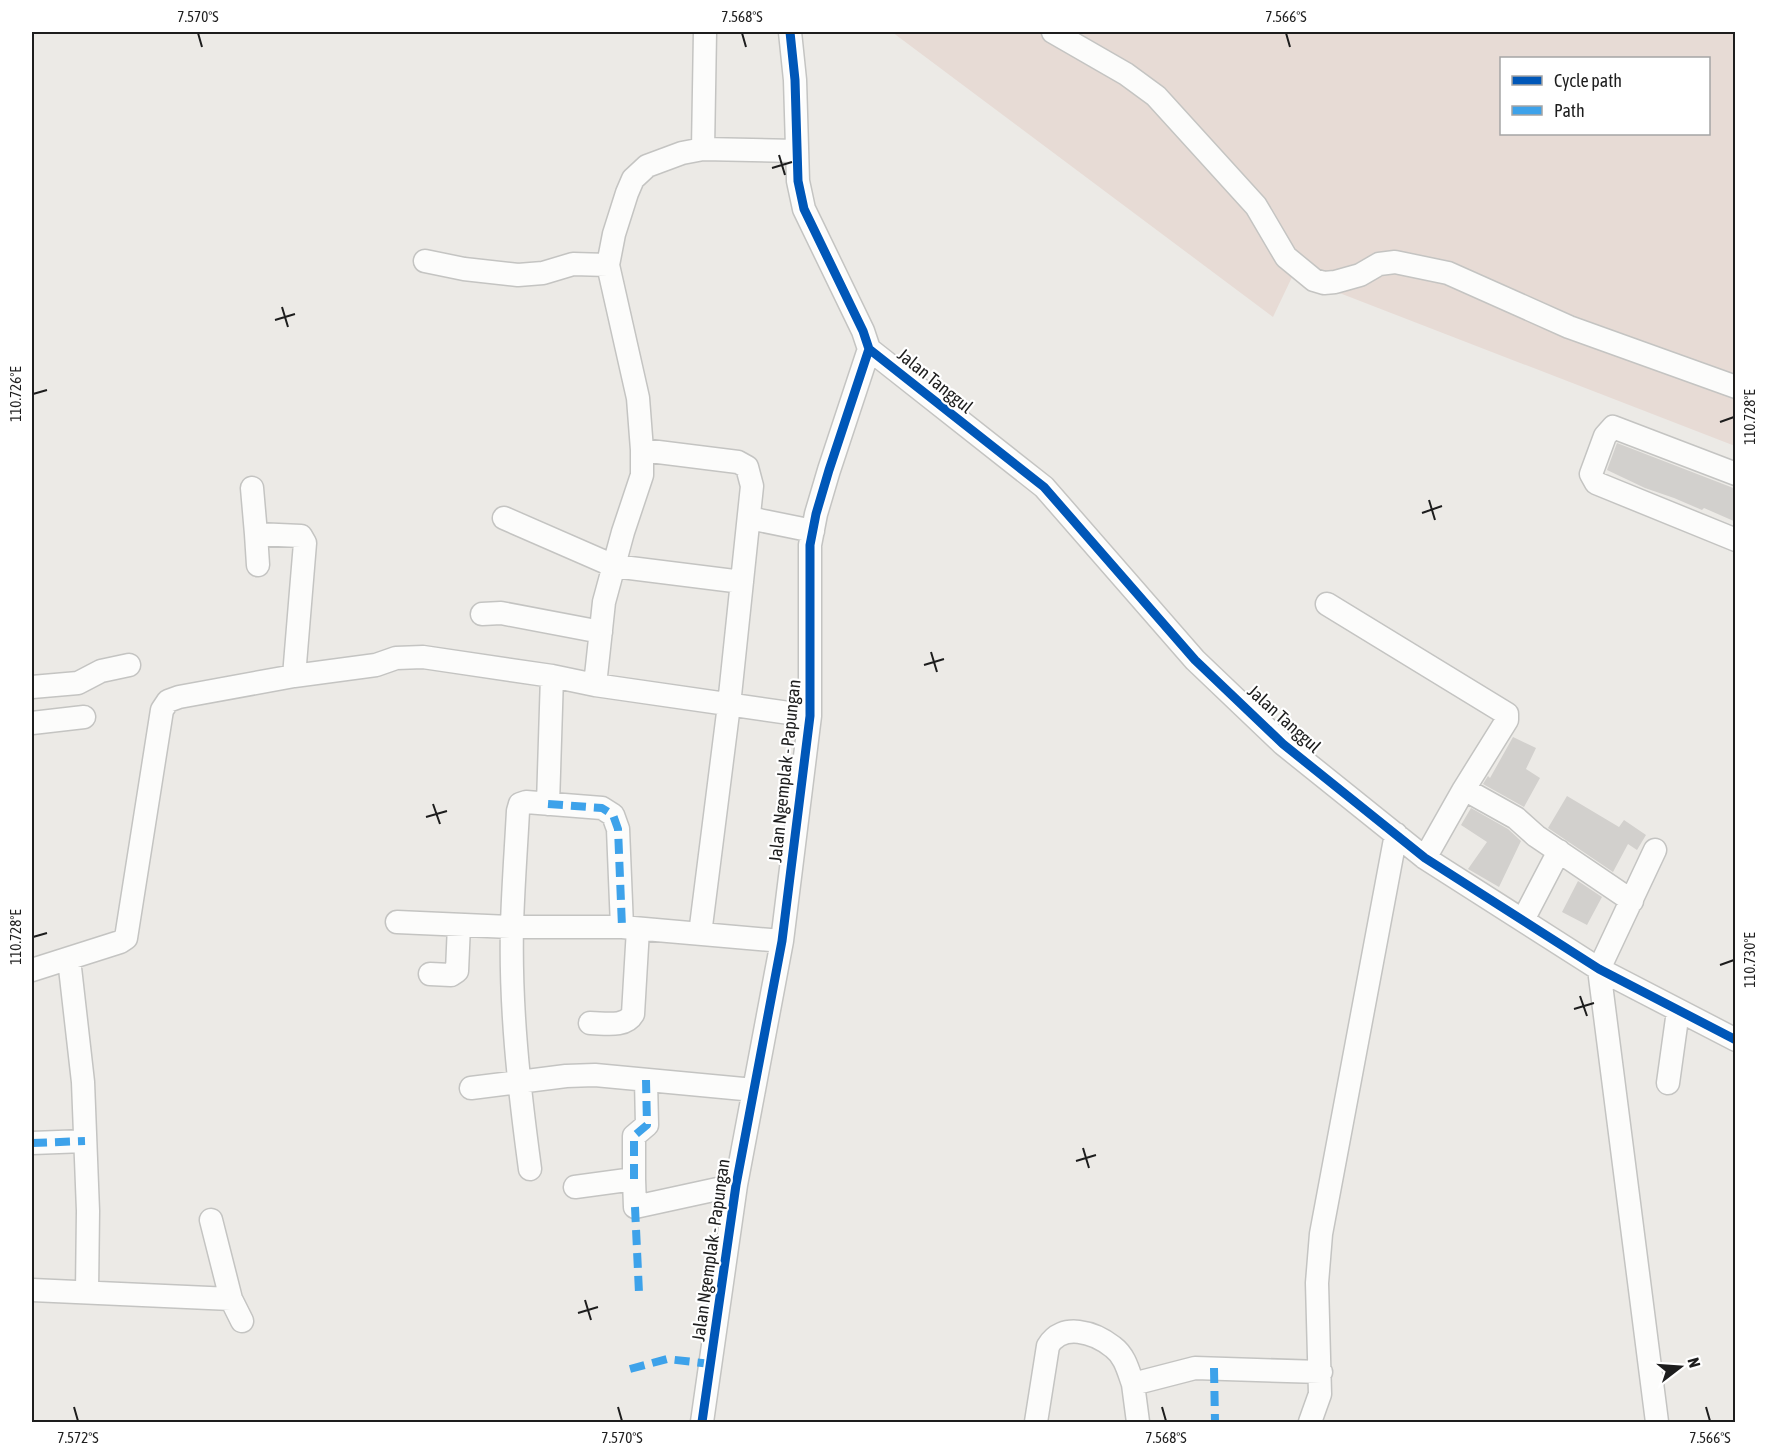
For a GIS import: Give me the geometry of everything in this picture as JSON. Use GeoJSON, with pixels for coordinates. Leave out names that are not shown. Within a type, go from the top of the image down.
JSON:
{"type":"FeatureCollection","features":[{"type":"Feature","properties":{"kind":"street"},"geometry":{"type":"LineString","coordinates":[[703,150],[705,32]]}},
{"type":"Feature","properties":{"kind":"street"},"geometry":{"type":"LineString","coordinates":[[790,32],[795,80],[798,182],[804,209],[863,331],[869,349]]}},
{"type":"Feature","properties":{"kind":"street"},"geometry":{"type":"LineString","coordinates":[[1053,32],[1126,74],[1155,96],[1256,206],[1286,257],[1314,280],[1324,283],[1335,282],[1360,274],[1379,264],[1395,262],[1448,273],[1569,327],[1736,387]]}},
{"type":"Feature","properties":{"kind":"street"},"geometry":{"type":"LineString","coordinates":[[595,685],[604,602],[642,475],[638,398],[608,265],[614,234],[627,193],[633,179],[647,166],[682,153],[703,150],[796,151]]}},
{"type":"Feature","properties":{"kind":"street"},"geometry":{"type":"LineString","coordinates":[[425,261],[464,269],[518,275],[543,273],[573,264],[608,265]]}},
{"type":"Feature","properties":{"kind":"street","name":"Jalan Ngemplak - Papungan"},"geometry":{"type":"LineString","coordinates":[[702,1422],[736,1185],[782,941],[810,716],[810,546],[829,470],[869,349]]}},
{"type":"Feature","properties":{"kind":"street","name":"Jalan Tanggul"},"geometry":{"type":"LineString","coordinates":[[869,349],[1044,487],[1195,660],[1283,744],[1425,858],[1599,969],[1736,1040]]}},
{"type":"Feature","properties":{"kind":"street"},"geometry":{"type":"LineString","coordinates":[[1736,474],[1613,427],[1605,436],[1591,474],[1596,483],[1736,540]]}},
{"type":"Feature","properties":{"kind":"street"},"geometry":{"type":"LineString","coordinates":[[642,450],[738,462],[747,467],[752,486],[729,705],[700,934]]}},
{"type":"Feature","properties":{"kind":"street"},"geometry":{"type":"LineString","coordinates":[[252,488],[258,565]]}},
{"type":"Feature","properties":{"kind":"street"},"geometry":{"type":"LineString","coordinates":[[504,518],[614,566],[742,582]]}},
{"type":"Feature","properties":{"kind":"street"},"geometry":{"type":"LineString","coordinates":[[749,518],[813,531]]}},
{"type":"Feature","properties":{"kind":"street"},"geometry":{"type":"LineString","coordinates":[[256,534],[301,536],[305,543],[303,675]]}},
{"type":"Feature","properties":{"kind":"street"},"geometry":{"type":"LineString","coordinates":[[1327,604],[1506,712],[1508,720],[1464,789],[1425,858]]}},
{"type":"Feature","properties":{"kind":"street"},"geometry":{"type":"LineString","coordinates":[[482,614],[501,613],[601,632]]}},
{"type":"Feature","properties":{"kind":"street"},"geometry":{"type":"LineString","coordinates":[[32,970],[126,938],[162,710],[168,701],[178,697],[376,665],[396,658],[423,657],[810,716]]}},
{"type":"Feature","properties":{"kind":"street"},"geometry":{"type":"LineString","coordinates":[[32,687],[78,683],[101,671],[129,665]]}},
{"type":"Feature","properties":{"kind":"street"},"geometry":{"type":"LineString","coordinates":[[548,804],[552,676]]}},
{"type":"Feature","properties":{"kind":"street"},"geometry":{"type":"LineString","coordinates":[[32,723],[84,717]]}},
{"type":"Feature","properties":{"kind":"street"},"geometry":{"type":"LineString","coordinates":[[1464,789],[1516,818],[1530,831],[1632,900]]}},
{"type":"Feature","properties":{"kind":"street"},"geometry":{"type":"LineString","coordinates":[[530,1169],[518,1082],[512,927],[518,811],[520,804],[526,802],[602,808],[613,815],[618,829],[630,928],[631,1018],[621,1023],[590,1023]]}},
{"type":"Feature","properties":{"kind":"street"},"geometry":{"type":"LineString","coordinates":[[1310,1422],[1320,1394],[1317,1283],[1321,1234],[1396,834]]}},
{"type":"Feature","properties":{"kind":"street"},"geometry":{"type":"LineString","coordinates":[[1655,850],[1599,969],[1657,1422]]}},
{"type":"Feature","properties":{"kind":"street"},"geometry":{"type":"LineString","coordinates":[[1523,920],[1559,851]]}},
{"type":"Feature","properties":{"kind":"street"},"geometry":{"type":"LineString","coordinates":[[397,922],[512,927],[630,928],[782,941]]}},
{"type":"Feature","properties":{"kind":"street"},"geometry":{"type":"LineString","coordinates":[[430,974],[451,975],[457,970],[459,925]]}},
{"type":"Feature","properties":{"kind":"street"},"geometry":{"type":"LineString","coordinates":[[69,959],[83,1082],[88,1211],[87,1292]]}},
{"type":"Feature","properties":{"kind":"street"},"geometry":{"type":"LineString","coordinates":[[1668,1083],[1678,1011]]}},
{"type":"Feature","properties":{"kind":"street"},"geometry":{"type":"LineString","coordinates":[[471,1088],[595,1075],[754,1090]]}},
{"type":"Feature","properties":{"kind":"street"},"geometry":{"type":"LineString","coordinates":[[646,1080],[647,1125],[634,1136],[635,1207],[736,1185]]}},
{"type":"Feature","properties":{"kind":"street"},"geometry":{"type":"LineString","coordinates":[[32,1143],[85,1141]]}},
{"type":"Feature","properties":{"kind":"street"},"geometry":{"type":"LineString","coordinates":[[575,1187],[634,1179]]}},
{"type":"Feature","properties":{"kind":"street"},"geometry":{"type":"LineString","coordinates":[[211,1220],[231,1299],[242,1321]]}},
{"type":"Feature","properties":{"kind":"street"},"geometry":{"type":"LineString","coordinates":[[32,1290],[231,1299]]}},
{"type":"Feature","properties":{"kind":"street"},"geometry":{"type":"LineString","coordinates":[[1036,1422],[1048,1346],[1054,1336],[1077,1331],[1094,1336],[1113,1347],[1125,1360],[1133,1383],[1138,1422]]}},
{"type":"Feature","properties":{"kind":"street"},"geometry":{"type":"LineString","coordinates":[[1133,1383],[1195,1368],[1321,1372]]}},
{"type":"Feature","properties":{"kind":"shaded area"},"geometry":{"type":"Polygon","coordinates":[[[892,32],[1735,32],[1735,446],[1293,275],[1273,317],[892,32]]]}},
{"type":"Feature","properties":{"kind":"building"},"geometry":{"type":"Polygon","coordinates":[[[1617,443],[1736,489],[1736,522],[1704,508],[1702,510],[1645,488],[1607,470],[1617,443]]]}},
{"type":"Feature","properties":{"kind":"building"},"geometry":{"type":"Polygon","coordinates":[[[1513,737],[1536,748],[1526,769],[1540,778],[1524,807],[1483,784],[1488,776],[1490,778],[1513,737]]]}},
{"type":"Feature","properties":{"kind":"building"},"geometry":{"type":"Polygon","coordinates":[[[1567,796],[1619,827],[1624,820],[1646,835],[1637,850],[1628,844],[1613,872],[1548,828],[1567,796]]]}},
{"type":"Feature","properties":{"kind":"building"},"geometry":{"type":"Polygon","coordinates":[[[1471,808],[1508,829],[1521,841],[1499,887],[1468,869],[1487,842],[1461,825],[1471,808]]]}},
{"type":"Feature","properties":{"kind":"building"},"geometry":{"type":"Polygon","coordinates":[[[1578,881],[1602,897],[1587,925],[1562,912],[1578,881]]]}},
{"type":"Feature","properties":{"kind":"marked path"},"geometry":{"type":"LineString","coordinates":[[548,804],[602,808],[613,815],[618,829],[622,927]]}},
{"type":"Feature","properties":{"kind":"marked path"},"geometry":{"type":"LineString","coordinates":[[634,1179],[634,1136],[647,1125],[646,1080]]}},
{"type":"Feature","properties":{"kind":"marked path"},"geometry":{"type":"LineString","coordinates":[[32,1143],[85,1141]]}},
{"type":"Feature","properties":{"kind":"marked path"},"geometry":{"type":"LineString","coordinates":[[635,1207],[639,1293]]}},
{"type":"Feature","properties":{"kind":"marked path"},"geometry":{"type":"LineString","coordinates":[[630,1369],[667,1359],[711,1364]]}},
{"type":"Feature","properties":{"kind":"marked path"},"geometry":{"type":"LineString","coordinates":[[1214,1368],[1215,1422]]}},
{"type":"Feature","properties":{"kind":"cycle path"},"geometry":{"type":"LineString","coordinates":[[702,1422],[736,1185],[782,941],[810,716],[810,545],[829,470],[869,349],[863,331],[804,209],[798,181],[795,80],[790,32]]}},
{"type":"Feature","properties":{"kind":"cycle path"},"geometry":{"type":"LineString","coordinates":[[869,349],[1044,487],[1195,660],[1283,744],[1425,858],[1599,969],[1736,1040]]}}]}
